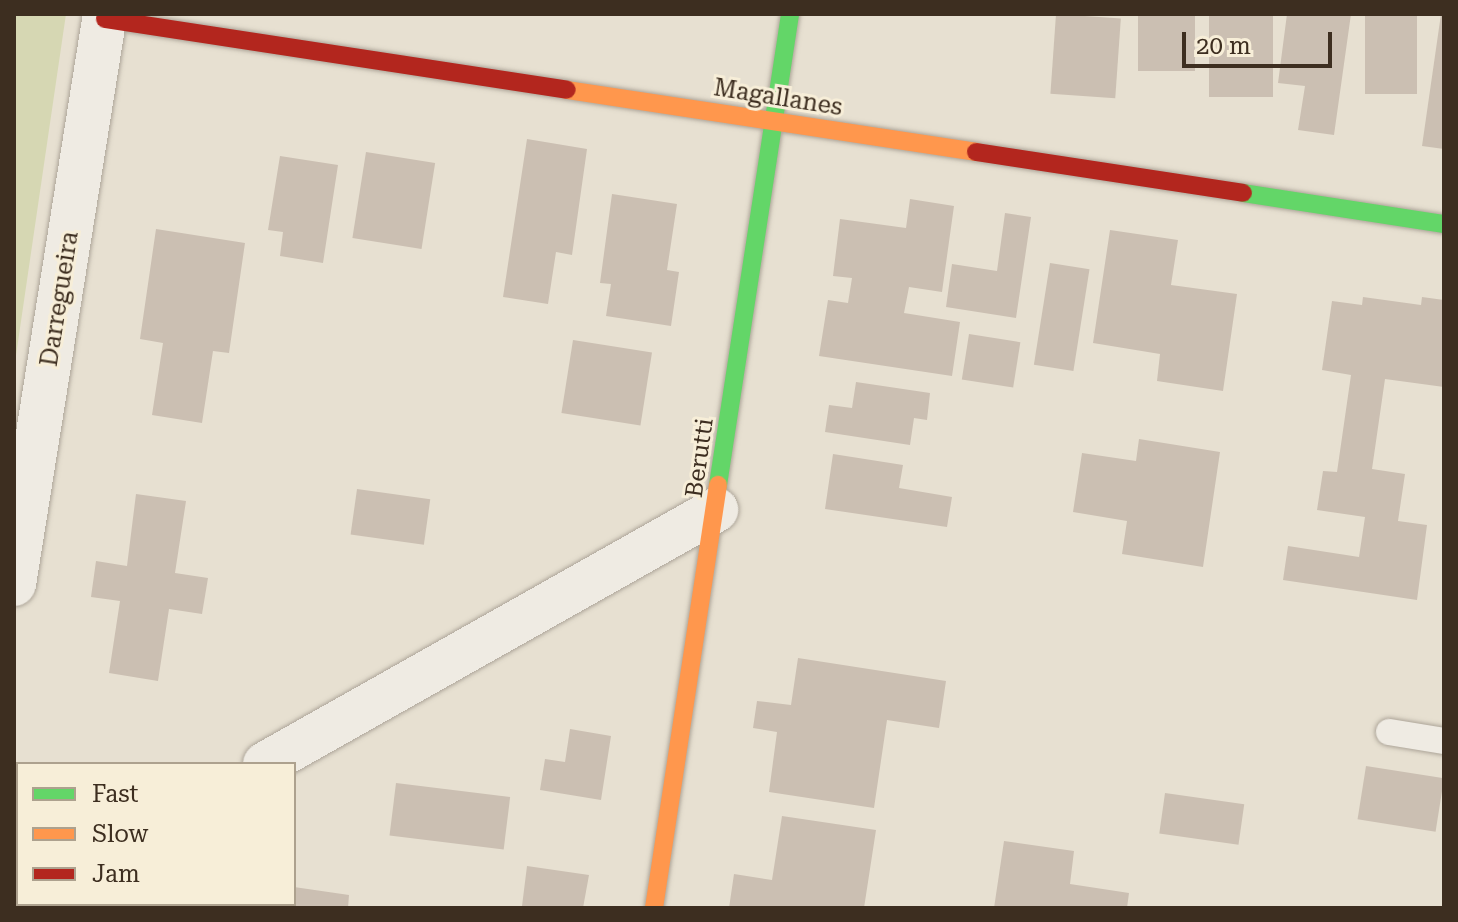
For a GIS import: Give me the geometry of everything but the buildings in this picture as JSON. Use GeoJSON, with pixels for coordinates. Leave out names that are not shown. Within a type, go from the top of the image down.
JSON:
{"type":"FeatureCollection","features":[{"type":"Feature","properties":{"kind":"street","name":"Berutti"},"geometry":{"type":"LineString","coordinates":[[654,908],[790,14]]}},
{"type":"Feature","properties":{"kind":"street","name":"Magallanes"},"geometry":{"type":"LineString","coordinates":[[105,17],[1444,224]]}},
{"type":"Feature","properties":{"kind":"street","name":"Darregueira"},"geometry":{"type":"LineString","coordinates":[[14,584],[105,17]]}},
{"type":"Feature","properties":{"kind":"street"},"geometry":{"type":"LineString","coordinates":[[269,762],[716,510]]}},
{"type":"Feature","properties":{"kind":"lane"},"geometry":{"type":"LineString","coordinates":[[1389,732],[1444,741]]}},
{"type":"Feature","properties":{"kind":"green space"},"geometry":{"type":"Polygon","coordinates":[[[14,14],[66,14],[14,369],[14,14]]]}},
{"type":"Feature","properties":{"kind":"traffic: fast"},"geometry":{"type":"LineString","coordinates":[[718,485],[790,14]]}},
{"type":"Feature","properties":{"kind":"traffic: fast"},"geometry":{"type":"LineString","coordinates":[[1243,193],[1444,224]]}},
{"type":"Feature","properties":{"kind":"traffic: slow"},"geometry":{"type":"LineString","coordinates":[[567,90],[976,152]]}},
{"type":"Feature","properties":{"kind":"traffic: slow"},"geometry":{"type":"LineString","coordinates":[[654,908],[718,485]]}},
{"type":"Feature","properties":{"kind":"traffic: jam"},"geometry":{"type":"LineString","coordinates":[[105,19],[567,90]]}},
{"type":"Feature","properties":{"kind":"traffic: jam"},"geometry":{"type":"LineString","coordinates":[[976,152],[1243,193]]}}]}
